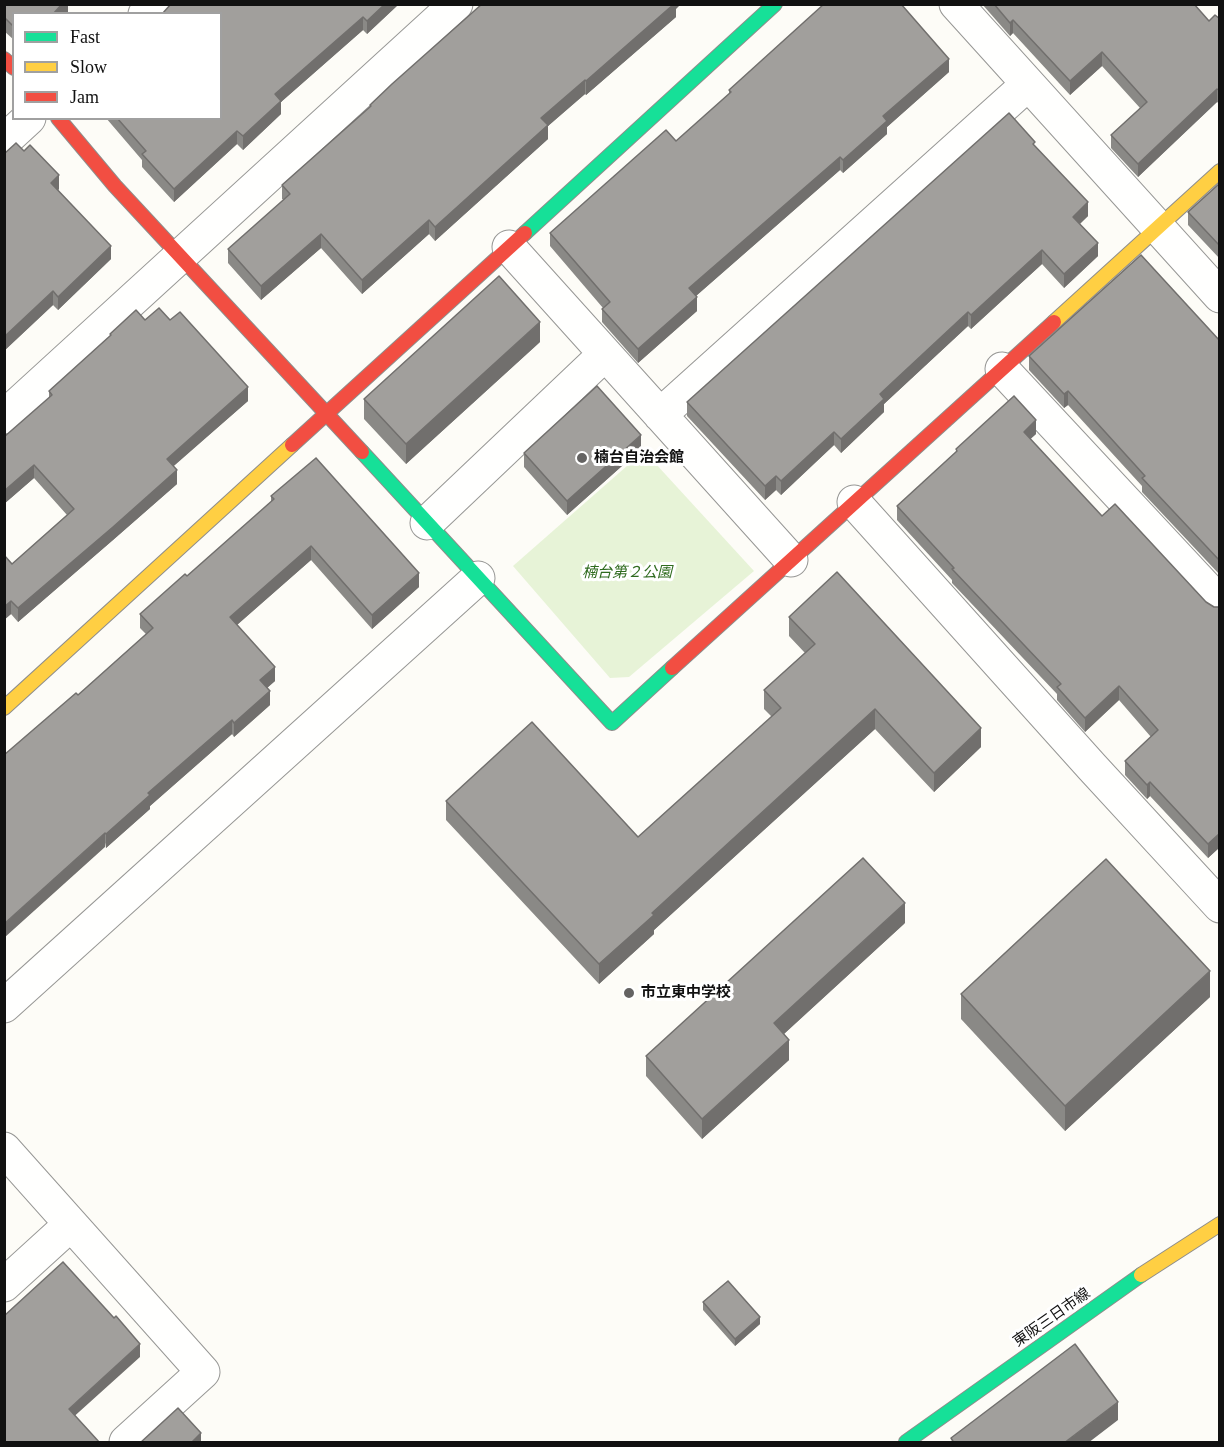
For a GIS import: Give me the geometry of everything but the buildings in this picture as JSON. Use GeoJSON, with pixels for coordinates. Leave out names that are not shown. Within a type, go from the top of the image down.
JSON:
{"type":"FeatureCollection","features":[{"type":"Feature","properties":{"kind":"street"},"geometry":{"type":"LineString","coordinates":[[4,417],[456,4]]}},
{"type":"Feature","properties":{"kind":"street"},"geometry":{"type":"LineString","coordinates":[[4,708],[775,4]]}},
{"type":"Feature","properties":{"kind":"street"},"geometry":{"type":"LineString","coordinates":[[956,4],[1220,296]]}},
{"type":"Feature","properties":{"kind":"street"},"geometry":{"type":"LineString","coordinates":[[660,415],[1028,84]]}},
{"type":"Feature","properties":{"kind":"street"},"geometry":{"type":"LineString","coordinates":[[4,141],[27,120]]}},
{"type":"Feature","properties":{"kind":"street"},"geometry":{"type":"LineString","coordinates":[[60,120],[115,186],[180,257],[612,723],[1220,171]]}},
{"type":"Feature","properties":{"kind":"street"},"geometry":{"type":"LineString","coordinates":[[509,248],[791,560]]}},
{"type":"Feature","properties":{"kind":"street"},"geometry":{"type":"LineString","coordinates":[[427,523],[605,354]]}},
{"type":"Feature","properties":{"kind":"street"},"geometry":{"type":"LineString","coordinates":[[1002,369],[1220,603]]}},
{"type":"Feature","properties":{"kind":"street"},"geometry":{"type":"LineString","coordinates":[[854,502],[1220,906]]}},
{"type":"Feature","properties":{"kind":"street"},"geometry":{"type":"LineString","coordinates":[[4,1006],[478,578]]}},
{"type":"Feature","properties":{"kind":"street"},"geometry":{"type":"LineString","coordinates":[[4,1149],[203,1372],[126,1443]]}},
{"type":"Feature","properties":{"kind":"street"},"geometry":{"type":"LineString","coordinates":[[4,1285],[71,1224]]}},
{"type":"Feature","properties":{"kind":"street","name":"東阪三日市線"},"geometry":{"type":"LineString","coordinates":[[906,1443],[1156,1265],[1220,1224]]}},
{"type":"Feature","properties":{"kind":"green space","name":"楠台第２公園"},"geometry":{"type":"Polygon","coordinates":[[[644,451],[754,571],[629,677],[610,678],[513,566],[644,451]]]}},
{"type":"Feature","properties":{"kind":"traffic: fast"},"geometry":{"type":"LineString","coordinates":[[525,233],[775,4]]}},
{"type":"Feature","properties":{"kind":"traffic: fast"},"geometry":{"type":"LineString","coordinates":[[362,452],[612,723],[672,668]]}},
{"type":"Feature","properties":{"kind":"traffic: fast"},"geometry":{"type":"LineString","coordinates":[[906,1442],[1141,1275]]}},
{"type":"Feature","properties":{"kind":"traffic: slow"},"geometry":{"type":"LineString","coordinates":[[1054,322],[1220,171]]}},
{"type":"Feature","properties":{"kind":"traffic: slow"},"geometry":{"type":"LineString","coordinates":[[4,708],[292,445]]}},
{"type":"Feature","properties":{"kind":"traffic: slow"},"geometry":{"type":"LineString","coordinates":[[1141,1275],[1220,1224]]}},
{"type":"Feature","properties":{"kind":"traffic: jam"},"geometry":{"type":"LineString","coordinates":[[4,59],[12,66]]}},
{"type":"Feature","properties":{"kind":"traffic: jam"},"geometry":{"type":"LineString","coordinates":[[60,120],[115,186],[362,452]]}},
{"type":"Feature","properties":{"kind":"traffic: jam"},"geometry":{"type":"LineString","coordinates":[[292,445],[525,233]]}},
{"type":"Feature","properties":{"kind":"traffic: jam"},"geometry":{"type":"LineString","coordinates":[[672,668],[1054,322]]}},
{"type":"Feature","properties":{"kind":"place","name":"楠台自治会館"},"geometry":{"type":"Point","coordinates":[582,458]}},
{"type":"Feature","properties":{"kind":"place","name":"市立東中学校"},"geometry":{"type":"Point","coordinates":[629,993]}}]}
